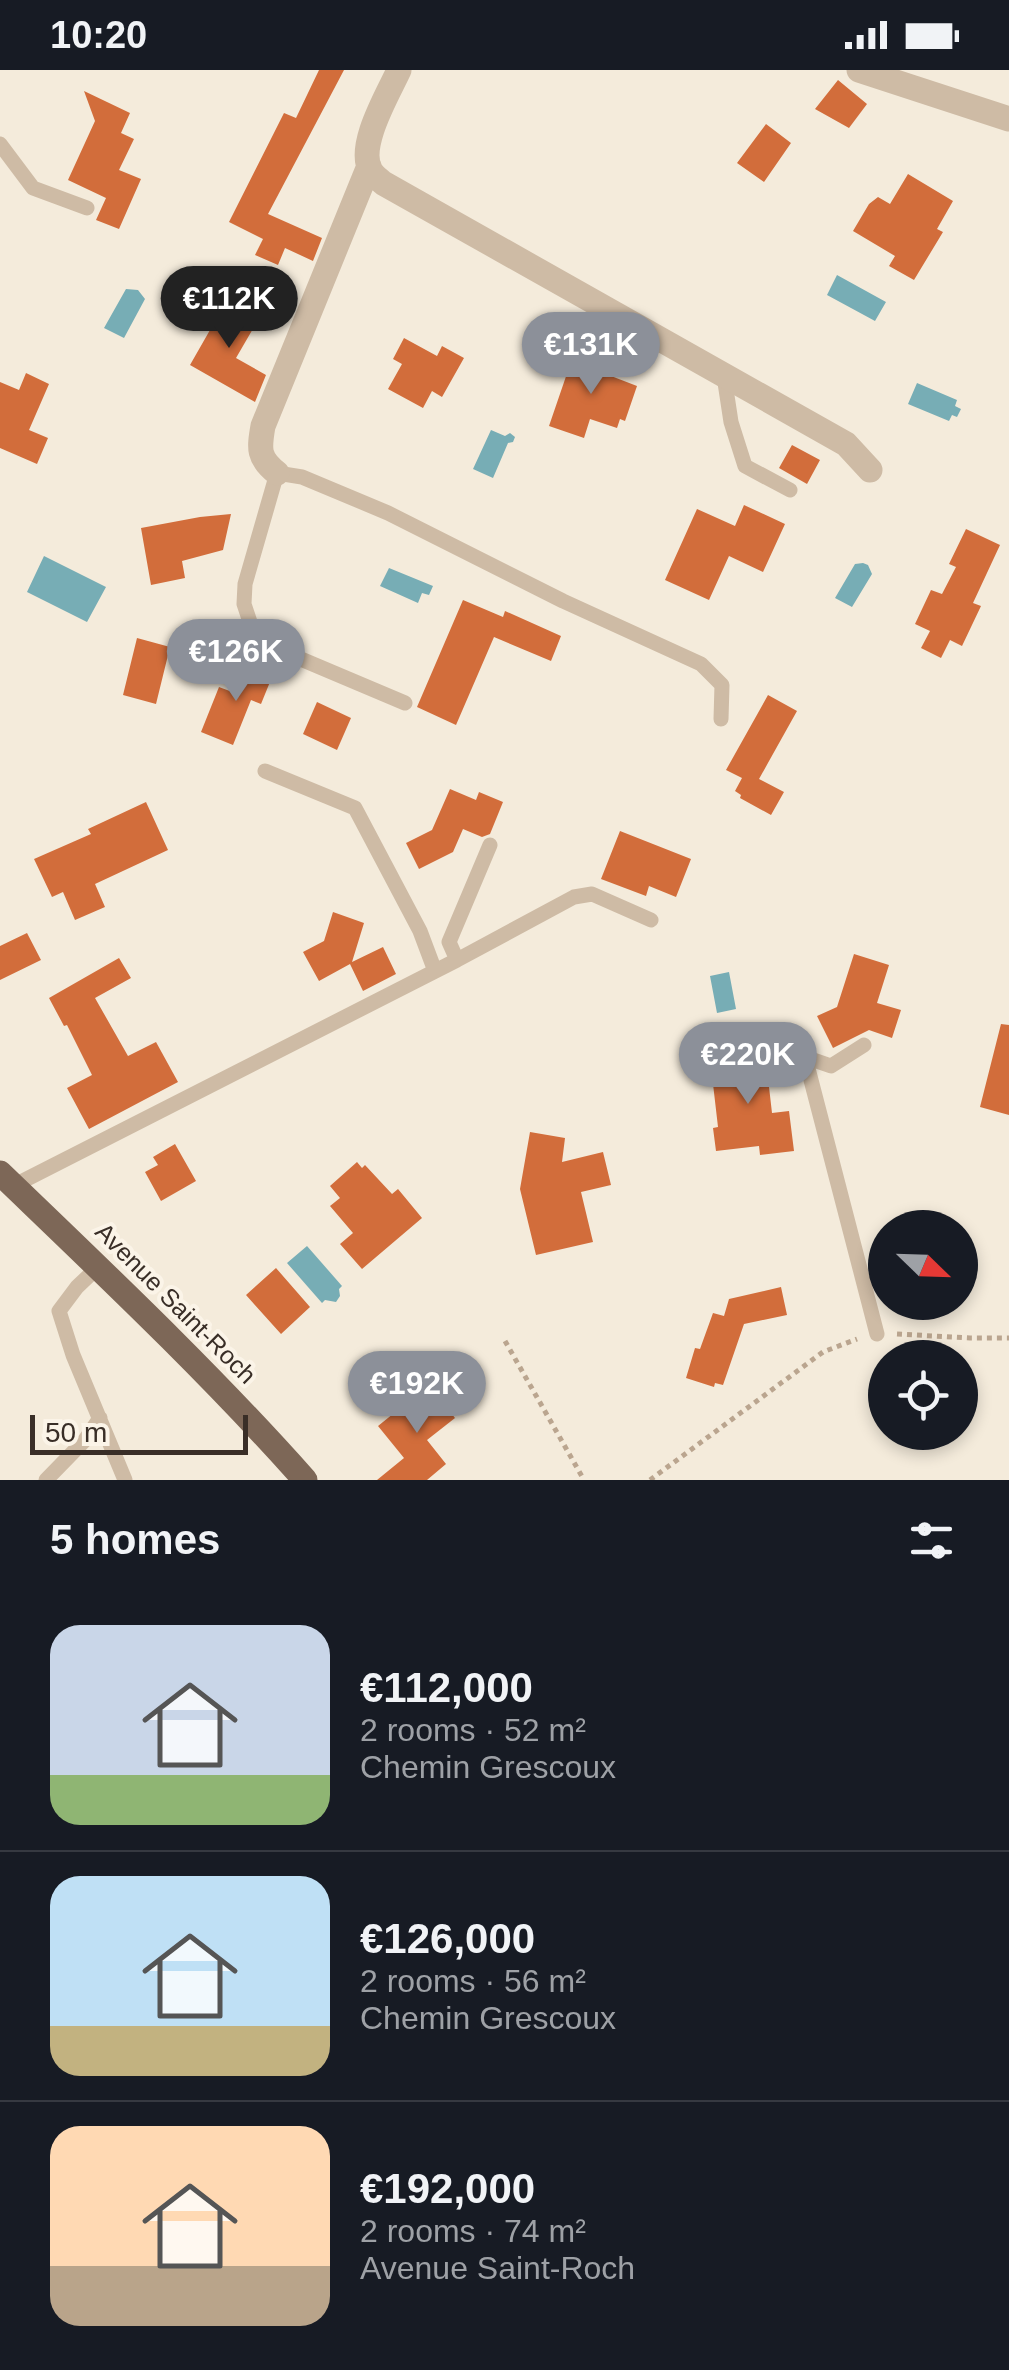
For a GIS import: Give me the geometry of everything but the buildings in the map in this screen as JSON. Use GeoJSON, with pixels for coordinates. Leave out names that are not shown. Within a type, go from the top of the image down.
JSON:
{"type":"FeatureCollection","features":[{"type":"Feature","properties":{"kind":"main road","name":"Avenue Saint-Roch"},"geometry":{"type":"LineString","coordinates":[[7,1179],[252,1421],[305,1480]]}},
{"type":"Feature","properties":{"kind":"street"},"geometry":{"type":"LineString","coordinates":[[399,70],[370,134],[366,155],[370,170],[383,182],[846,444],[870,470]]}},
{"type":"Feature","properties":{"kind":"street"},"geometry":{"type":"LineString","coordinates":[[859,70],[1009,119]]}},
{"type":"Feature","properties":{"kind":"street"},"geometry":{"type":"LineString","coordinates":[[278,473],[264,462],[260,446],[262,426],[370,166]]}},
{"type":"Feature","properties":{"kind":"lane"},"geometry":{"type":"LineString","coordinates":[[0,144],[32,188],[87,208]]}},
{"type":"Feature","properties":{"kind":"lane"},"geometry":{"type":"LineString","coordinates":[[724,376],[732,422],[746,466],[790,490]]}},
{"type":"Feature","properties":{"kind":"lane"},"geometry":{"type":"LineString","coordinates":[[405,703],[289,654],[252,628],[244,604],[246,584],[278,473],[302,477],[388,512],[562,601],[702,664],[722,685],[721,719]]}},
{"type":"Feature","properties":{"kind":"lane"},"geometry":{"type":"LineString","coordinates":[[265,771],[355,808],[420,931],[435,971]]}},
{"type":"Feature","properties":{"kind":"lane"},"geometry":{"type":"LineString","coordinates":[[457,960],[449,942],[490,844]]}},
{"type":"Feature","properties":{"kind":"lane"},"geometry":{"type":"LineString","coordinates":[[7,1179],[435,971],[574,896],[592,894],[651,920]]}},
{"type":"Feature","properties":{"kind":"lane"},"geometry":{"type":"LineString","coordinates":[[864,1045],[831,1066],[805,1057],[878,1334]]}},
{"type":"Feature","properties":{"kind":"lane"},"geometry":{"type":"LineString","coordinates":[[98,1267],[59,1311],[72,1354],[125,1480]]}},
{"type":"Feature","properties":{"kind":"lane"},"geometry":{"type":"LineString","coordinates":[[46,1480],[85,1440],[100,1418]]}},
{"type":"Feature","properties":{"kind":"path"},"geometry":{"type":"LineString","coordinates":[[650,1480],[823,1352],[878,1334],[1009,1338]]}},
{"type":"Feature","properties":{"kind":"path"},"geometry":{"type":"LineString","coordinates":[[506,1341],[584,1480]]}},
{"type":"Feature","properties":{"kind":"water"},"geometry":{"type":"Polygon","coordinates":[[[837,275],[886,302],[875,321],[827,295],[837,275]]]}},
{"type":"Feature","properties":{"kind":"water"},"geometry":{"type":"Polygon","coordinates":[[[126,289],[138,290],[145,299],[124,338],[104,328],[126,289]]]}},
{"type":"Feature","properties":{"kind":"water"},"geometry":{"type":"Polygon","coordinates":[[[917,383],[957,400],[955,406],[961,409],[957,417],[952,415],[949,421],[908,404],[917,383]]]}},
{"type":"Feature","properties":{"kind":"water"},"geometry":{"type":"Polygon","coordinates":[[[491,430],[515,437],[508,443],[493,478],[473,469],[491,430]]]}},
{"type":"Feature","properties":{"kind":"water"},"geometry":{"type":"Polygon","coordinates":[[[44,556],[106,587],[87,622],[27,592],[44,556]]]}},
{"type":"Feature","properties":{"kind":"water"},"geometry":{"type":"Polygon","coordinates":[[[863,563],[872,574],[852,607],[835,598],[855,564],[863,563]]]}},
{"type":"Feature","properties":{"kind":"water"},"geometry":{"type":"Polygon","coordinates":[[[389,568],[433,586],[429,595],[422,593],[418,603],[380,586],[389,568]]]}},
{"type":"Feature","properties":{"kind":"water"},"geometry":{"type":"Polygon","coordinates":[[[729,972],[736,1009],[717,1013],[710,976],[729,972]]]}},
{"type":"Feature","properties":{"kind":"water"},"geometry":{"type":"Polygon","coordinates":[[[307,1246],[342,1286],[336,1302],[322,1303],[287,1263],[307,1246]]]}}]}
